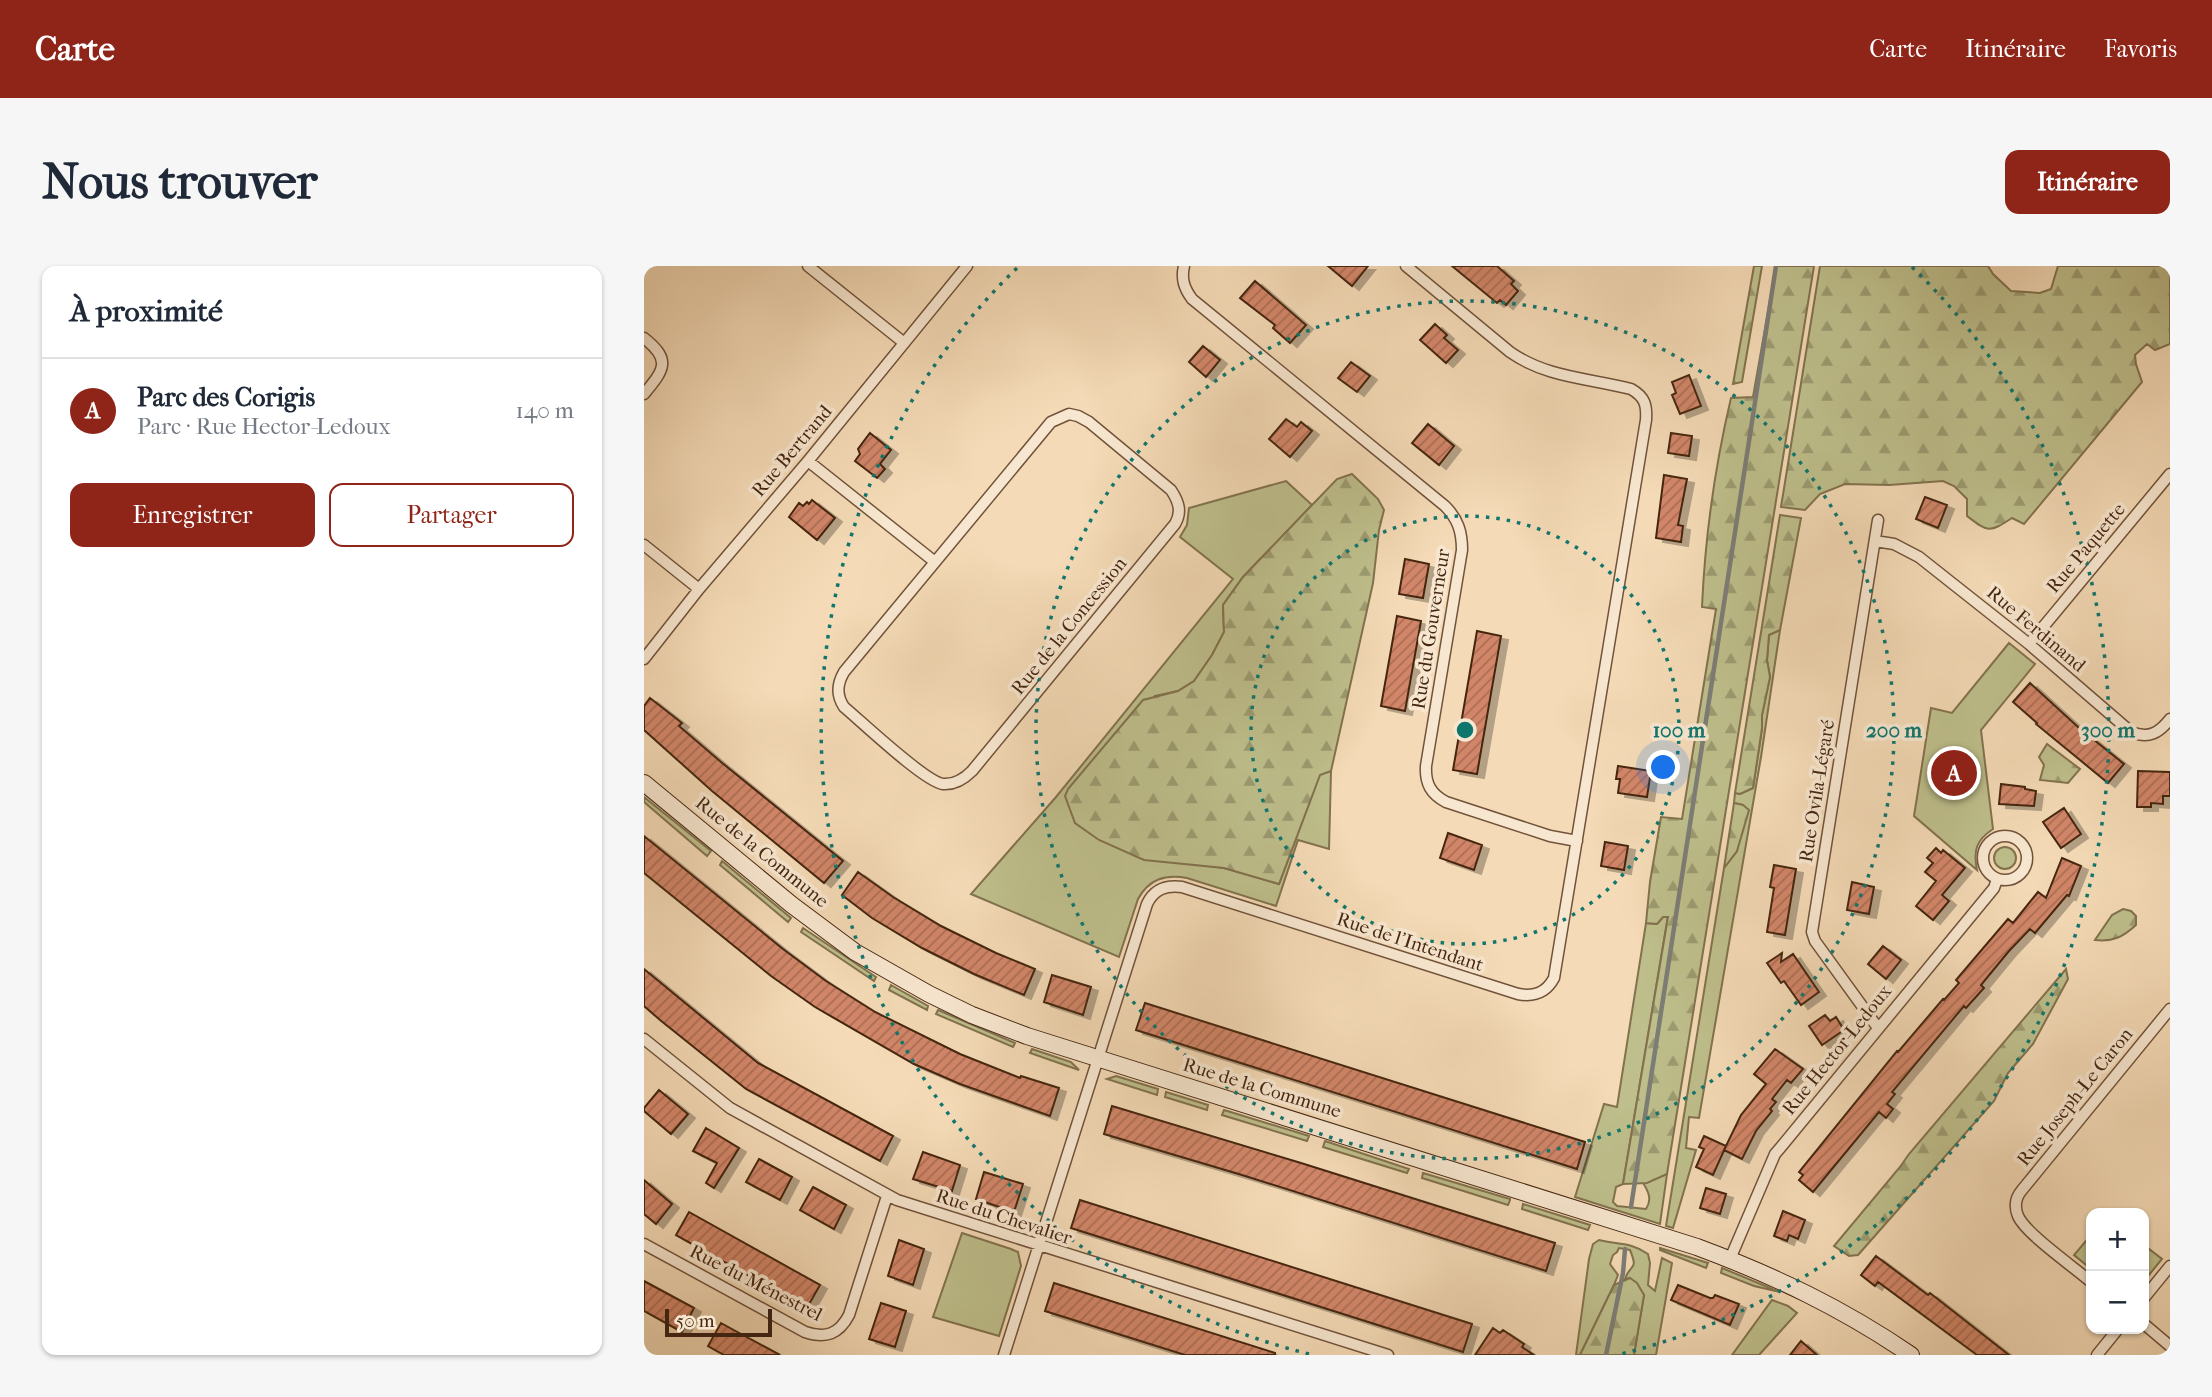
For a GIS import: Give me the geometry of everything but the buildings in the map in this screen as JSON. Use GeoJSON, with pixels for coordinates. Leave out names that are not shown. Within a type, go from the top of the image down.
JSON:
{"type":"FeatureCollection","features":[{"type":"Feature","properties":{"kind":"street"},"geometry":{"type":"LineString","coordinates":[[808,266],[903,342]]}},
{"type":"Feature","properties":{"kind":"street","name":"Rue Bertrand"},"geometry":{"type":"LineString","coordinates":[[644,659],[967,266]]}},
{"type":"Feature","properties":{"kind":"street","name":"Rue de l'Intendant"},"geometry":{"type":"LineString","coordinates":[[1004,1355],[1147,904],[1154,892],[1182,887],[1528,996],[1546,989],[1554,978],[1647,411],[1644,399],[1632,389],[1553,373],[1528,363],[1510,352],[1406,266]]}},
{"type":"Feature","properties":{"kind":"street","name":"Rue du Gouverneur"},"geometry":{"type":"LineString","coordinates":[[1184,270],[1184,285],[1192,299],[1445,506],[1457,521],[1462,550],[1426,766],[1426,781],[1430,789],[1446,802],[1550,836],[1577,841]]}},
{"type":"Feature","properties":{"kind":"street"},"geometry":{"type":"LineString","coordinates":[[644,338],[661,354],[662,361],[658,377],[644,394]]}},
{"type":"Feature","properties":{"kind":"street","name":"Rue de la Concession"},"geometry":{"type":"LineString","coordinates":[[1064,415],[1079,416],[1089,422],[1171,490],[1179,507],[1175,524],[972,771],[960,781],[947,784],[922,773],[844,707],[838,691],[844,671],[935,562],[1051,422],[1064,415]]}},
{"type":"Feature","properties":{"kind":"street"},"geometry":{"type":"LineString","coordinates":[[808,461],[935,562]]}},
{"type":"Feature","properties":{"kind":"street","name":"Rue Paquette"},"geometry":{"type":"LineString","coordinates":[[2029,644],[2170,474]]}},
{"type":"Feature","properties":{"kind":"street","name":"Rue Ovila-Légaré"},"geometry":{"type":"LineString","coordinates":[[1878,520],[1812,936],[1878,1028]]}},
{"type":"Feature","properties":{"kind":"street","name":"Rue Ferdinand"},"geometry":{"type":"LineString","coordinates":[[1875,541],[1894,544],[1919,557],[2029,644],[2132,732],[2154,734],[2170,719]]}},
{"type":"Feature","properties":{"kind":"street"},"geometry":{"type":"LineString","coordinates":[[644,545],[699,589]]}},
{"type":"Feature","properties":{"kind":"street","name":"Rue de la Commune"},"geometry":{"type":"LineString","coordinates":[[644,783],[784,898],[855,952],[972,1015],[1098,1059],[1697,1247],[1828,1303],[1911,1355]]}},
{"type":"Feature","properties":{"kind":"street","name":"Rue Hector-Ledoux"},"geometry":{"type":"LineString","coordinates":[[2007,836],[2014,838],[2025,848],[2027,855],[2024,870],[2012,879],[1997,879],[1986,870],[1984,850],[1993,839],[2007,836]]}},
{"type":"Feature","properties":{"kind":"street","name":"Rue Hector-Ledoux"},"geometry":{"type":"LineString","coordinates":[[1730,1259],[1775,1154],[1994,888],[1997,879]]}},
{"type":"Feature","properties":{"kind":"street","name":"Rue Joseph-Le Caron"},"geometry":{"type":"LineString","coordinates":[[2086,1278],[2026,1228],[2016,1211],[2016,1200],[2170,1009]]}},
{"type":"Feature","properties":{"kind":"street","name":"Rue du Chevalier"},"geometry":{"type":"LineString","coordinates":[[644,1039],[730,1108],[887,1196],[908,1205],[1388,1355]]}},
{"type":"Feature","properties":{"kind":"street","name":"Rue du Ménestrel"},"geometry":{"type":"LineString","coordinates":[[644,1244],[805,1332],[830,1335],[844,1324],[849,1315],[887,1196]]}},
{"type":"Feature","properties":{"kind":"street"},"geometry":{"type":"LineString","coordinates":[[2149,1292],[2170,1266]]}},
{"type":"Feature","properties":{"kind":"street"},"geometry":{"type":"LineString","coordinates":[[2149,1328],[2170,1346]]}},
{"type":"Feature","properties":{"kind":"street"},"geometry":{"type":"LineString","coordinates":[[2097,1355],[2115,1334]]}},
{"type":"Feature","properties":{"kind":"green space"},"geometry":{"type":"Polygon","coordinates":[[[1754,266],[1762,266],[1742,382],[1733,384],[1754,266]]]}},
{"type":"Feature","properties":{"kind":"green space"},"geometry":{"type":"Polygon","coordinates":[[[1776,266],[1814,266],[1667,1174],[1647,1183],[1623,1184],[1668,917],[1663,917],[1657,924],[1646,923],[1650,882],[1661,817],[1682,819],[1716,609],[1702,607],[1708,528],[1716,476],[1731,398],[1753,397],[1776,266]]]}},
{"type":"Feature","properties":{"kind":"green space"},"geometry":{"type":"Polygon","coordinates":[[[1820,266],[1988,266],[2011,291],[2040,293],[2051,289],[2058,266],[2170,266],[2170,344],[2155,350],[2147,344],[2135,355],[2142,382],[2024,524],[2012,518],[1993,528],[1984,528],[1967,516],[1967,499],[1954,486],[1943,481],[1889,485],[1845,484],[1820,494],[1805,510],[1781,507],[1820,266]]]}},
{"type":"Feature","properties":{"kind":"green space"},"geometry":{"type":"Polygon","coordinates":[[[1352,474],[1378,499],[1384,510],[1373,583],[1331,771],[1320,775],[1279,884],[1224,868],[1144,860],[1099,840],[1075,823],[1065,796],[1068,789],[1143,700],[1178,691],[1194,681],[1224,632],[1223,605],[1243,577],[1337,479],[1352,474]]]}},
{"type":"Feature","properties":{"kind":"green space"},"geometry":{"type":"Polygon","coordinates":[[[1286,481],[1312,505],[1243,577],[1223,605],[1224,632],[1194,681],[1178,691],[1155,696],[1194,864],[1224,868],[1279,884],[1320,774],[1331,771],[1329,849],[1298,840],[1276,906],[1187,878],[1158,880],[1147,887],[1138,899],[1119,957],[971,894],[1056,797],[1233,579],[1180,537],[1187,525],[1189,508],[1286,481]]]}},
{"type":"Feature","properties":{"kind":"green space"},"geometry":{"type":"Polygon","coordinates":[[[1780,515],[1801,518],[1780,630],[1769,635],[1767,660],[1770,677],[1762,715],[1753,788],[1740,794],[1735,793],[1780,515]]]}},
{"type":"Feature","properties":{"kind":"green space"},"geometry":{"type":"Polygon","coordinates":[[[1780,630],[1699,1118],[1689,1117],[1686,1148],[1696,1150],[1673,1228],[1666,1226],[1724,868],[1737,851],[1743,805],[1734,803],[1735,793],[1740,794],[1753,788],[1762,715],[1770,677],[1767,660],[1769,635],[1780,630]]]}},
{"type":"Feature","properties":{"kind":"green space"},"geometry":{"type":"Polygon","coordinates":[[[2009,643],[2035,664],[1981,730],[1993,829],[1977,846],[1977,870],[1914,816],[1931,708],[1952,713],[2009,643]]]}},
{"type":"Feature","properties":{"kind":"green space"},"geometry":{"type":"Polygon","coordinates":[[[2047,744],[2080,769],[2068,783],[2040,780],[2044,765],[2039,757],[2047,744]]]}},
{"type":"Feature","properties":{"kind":"green space"},"geometry":{"type":"Polygon","coordinates":[[[644,797],[711,851],[707,856],[644,802],[644,797]]]}},
{"type":"Feature","properties":{"kind":"green space"},"geometry":{"type":"Polygon","coordinates":[[[1734,803],[1749,810],[1737,851],[1724,868],[1734,803]]]}},
{"type":"Feature","properties":{"kind":"green space"},"geometry":{"type":"Polygon","coordinates":[[[2005,847],[2013,850],[2016,858],[2013,866],[2005,869],[1997,866],[1994,858],[1997,850],[2005,847]]]}},
{"type":"Feature","properties":{"kind":"green space"},"geometry":{"type":"Polygon","coordinates":[[[722,861],[791,918],[788,922],[720,865],[722,861]]]}},
{"type":"Feature","properties":{"kind":"green space"},"geometry":{"type":"Polygon","coordinates":[[[2123,909],[2136,916],[2136,925],[2117,938],[2095,940],[2112,915],[2123,909]]]}},
{"type":"Feature","properties":{"kind":"green space"},"geometry":{"type":"Polygon","coordinates":[[[1668,916],[1623,1184],[1616,1187],[1613,1202],[1617,1206],[1646,1209],[1649,1196],[1643,1183],[1667,1174],[1660,1224],[1575,1197],[1604,1104],[1617,1107],[1646,923],[1657,924],[1663,917],[1668,916]]]}},
{"type":"Feature","properties":{"kind":"green space"},"geometry":{"type":"Polygon","coordinates":[[[803,928],[876,977],[874,981],[801,932],[803,928]]]}},
{"type":"Feature","properties":{"kind":"green space"},"geometry":{"type":"Polygon","coordinates":[[[2066,969],[2068,979],[2033,1044],[2008,1073],[1994,1101],[1858,1255],[1849,1256],[1834,1246],[1909,1154],[2066,969]]]}},
{"type":"Feature","properties":{"kind":"green space"},"geometry":{"type":"Polygon","coordinates":[[[891,985],[928,1006],[927,1010],[889,990],[891,985]]]}},
{"type":"Feature","properties":{"kind":"green space"},"geometry":{"type":"Polygon","coordinates":[[[938,1010],[1015,1043],[1013,1047],[936,1014],[938,1010]]]}},
{"type":"Feature","properties":{"kind":"green space"},"geometry":{"type":"Polygon","coordinates":[[[1032,1049],[1071,1062],[1079,1070],[1030,1053],[1032,1049]]]}},
{"type":"Feature","properties":{"kind":"green space"},"geometry":{"type":"Polygon","coordinates":[[[1116,1076],[1158,1089],[1157,1095],[1107,1079],[1116,1076]]]}},
{"type":"Feature","properties":{"kind":"green space"},"geometry":{"type":"Polygon","coordinates":[[[1166,1092],[1208,1105],[1207,1110],[1165,1097],[1166,1092]]]}},
{"type":"Feature","properties":{"kind":"green space"},"geometry":{"type":"Polygon","coordinates":[[[1224,1110],[1309,1136],[1307,1141],[1222,1115],[1224,1110]]]}},
{"type":"Feature","properties":{"kind":"green space"},"geometry":{"type":"Polygon","coordinates":[[[1325,1141],[1409,1169],[1407,1173],[1323,1147],[1325,1141]]]}},
{"type":"Feature","properties":{"kind":"green space"},"geometry":{"type":"Polygon","coordinates":[[[1423,1173],[1510,1200],[1508,1205],[1422,1178],[1423,1173]]]}},
{"type":"Feature","properties":{"kind":"green space"},"geometry":{"type":"Polygon","coordinates":[[[1523,1204],[1590,1225],[1588,1230],[1522,1209],[1523,1204]]]}},
{"type":"Feature","properties":{"kind":"green space"},"geometry":{"type":"Polygon","coordinates":[[[962,1233],[1018,1252],[1021,1266],[999,1336],[933,1317],[962,1233]]]}},
{"type":"Feature","properties":{"kind":"green space"},"geometry":{"type":"Polygon","coordinates":[[[1599,1240],[1629,1245],[1648,1254],[1648,1285],[1655,1291],[1662,1258],[1672,1263],[1656,1355],[1634,1355],[1644,1295],[1630,1278],[1625,1279],[1634,1262],[1630,1250],[1619,1248],[1610,1264],[1618,1275],[1614,1285],[1580,1355],[1576,1355],[1589,1259],[1593,1244],[1599,1240]]]}},
{"type":"Feature","properties":{"kind":"green space"},"geometry":{"type":"Polygon","coordinates":[[[2086,1241],[2086,1265],[2074,1255],[2086,1241]]]}},
{"type":"Feature","properties":{"kind":"green space"},"geometry":{"type":"Polygon","coordinates":[[[1660,1248],[1708,1263],[1706,1268],[1660,1248]]]}},
{"type":"Feature","properties":{"kind":"green space"},"geometry":{"type":"Polygon","coordinates":[[[2149,1249],[2162,1259],[2149,1275],[2149,1249]]]}},
{"type":"Feature","properties":{"kind":"green space"},"geometry":{"type":"Polygon","coordinates":[[[1722,1268],[1780,1292],[1754,1286],[1721,1273],[1722,1268]]]}},
{"type":"Feature","properties":{"kind":"green space"},"geometry":{"type":"Polygon","coordinates":[[[1630,1278],[1637,1283],[1644,1295],[1634,1355],[1580,1355],[1614,1285],[1630,1278]]]}},
{"type":"Feature","properties":{"kind":"green space"},"geometry":{"type":"Polygon","coordinates":[[[1772,1300],[1797,1313],[1759,1355],[1732,1355],[1772,1300]]]}},
{"type":"Feature","properties":{"kind":"waterway"},"geometry":{"type":"LineString","coordinates":[[1631,1207],[1776,266]]}},
{"type":"Feature","properties":{"kind":"waterway"},"geometry":{"type":"LineString","coordinates":[[1606,1355],[1623,1273],[1625,1249]]}},
{"type":"Feature","properties":{"kind":"place","name":"Parc des Corigis"},"geometry":{"type":"Point","coordinates":[1954,773]}}]}
